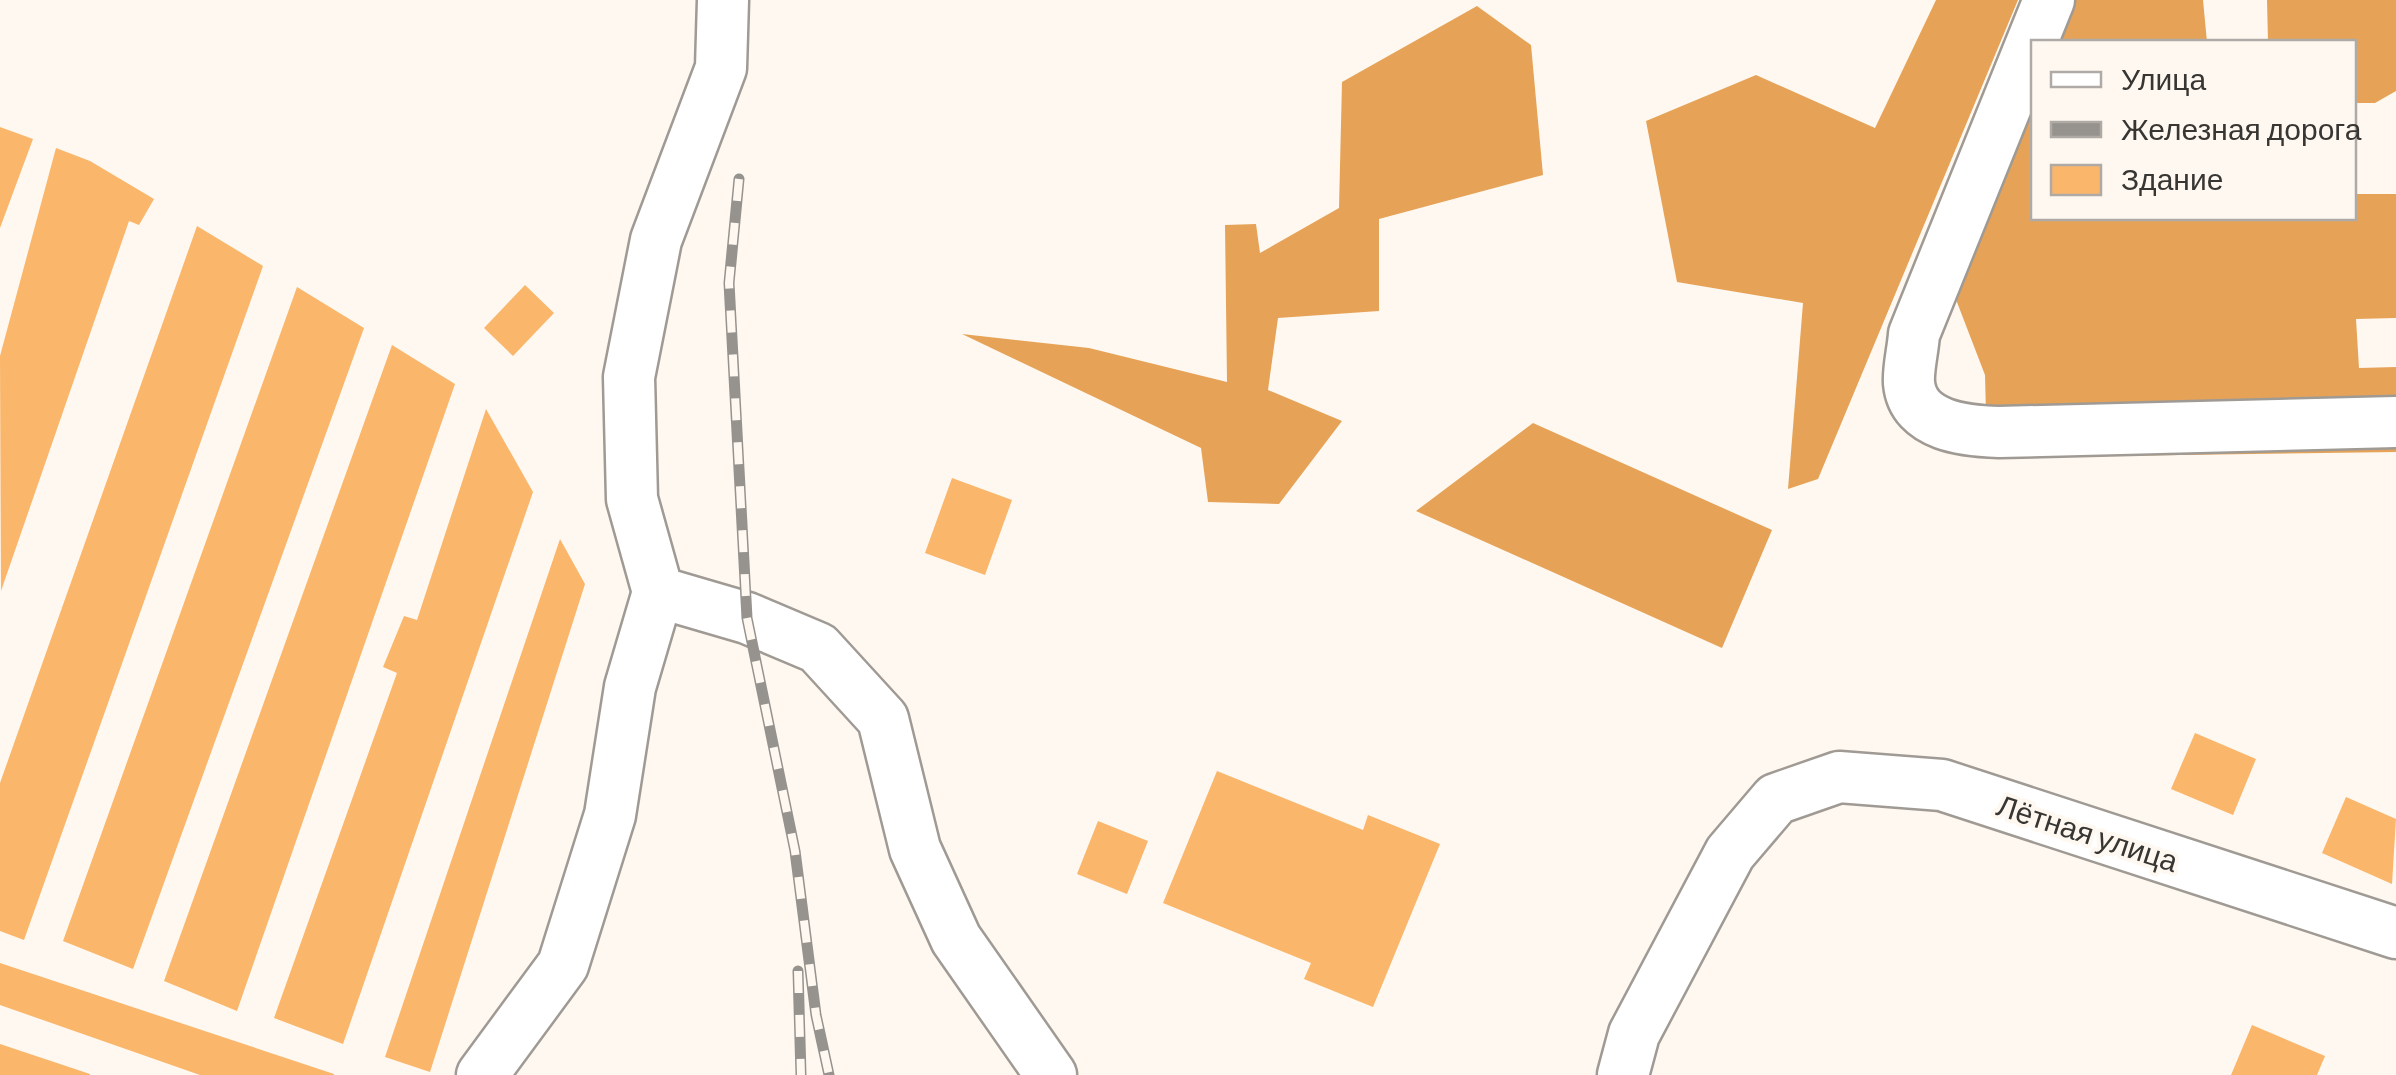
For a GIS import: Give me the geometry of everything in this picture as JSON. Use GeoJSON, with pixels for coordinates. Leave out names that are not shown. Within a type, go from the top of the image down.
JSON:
{"type":"FeatureCollection","features":[{"type":"Feature","properties":{"kind":"street"},"geometry":{"type":"LineString","coordinates":[[482,1075],[563,965],[610,815],[630,687],[658,592],[632,500],[629,377],[656,240],[721,68],[724,0]]}},
{"type":"Feature","properties":{"kind":"street"},"geometry":{"type":"LineString","coordinates":[[2032,40],[2048,0]]}},
{"type":"Feature","properties":{"kind":"street"},"geometry":{"type":"LineString","coordinates":[[2031,42],[1914,334],[1908,386],[1927,414],[1952,430],[1984,431],[2396,422]]}},
{"type":"Feature","properties":{"kind":"street"},"geometry":{"type":"LineString","coordinates":[[658,592],[747,618],[818,648],[883,719],[915,850],[956,939],[1051,1075]]}},
{"type":"Feature","properties":{"kind":"street","name":"Лётная улица"},"geometry":{"type":"LineString","coordinates":[[1623,1075],[1634,1034],[1730,853],[1776,799],[1838,777],[1942,784],[2396,934]]}},
{"type":"Feature","properties":{"kind":"shaded area"},"geometry":{"type":"Polygon","coordinates":[[[1936,0],[2018,0],[1818,479],[1788,489],[1803,303],[1677,282],[1646,121],[1756,75],[1875,128],[1936,0]]]}},
{"type":"Feature","properties":{"kind":"shaded area"},"geometry":{"type":"Polygon","coordinates":[[[2072,0],[2203,0],[2207,40],[2057,40],[2072,0]]]}},
{"type":"Feature","properties":{"kind":"shaded area"},"geometry":{"type":"Polygon","coordinates":[[[2267,0],[2396,0],[2396,91],[2375,103],[2356,103],[2356,40],[2268,40],[2267,0]]]}},
{"type":"Feature","properties":{"kind":"shaded area"},"geometry":{"type":"Polygon","coordinates":[[[1477,6],[1531,45],[1543,175],[1379,219],[1379,311],[1278,318],[1268,390],[1342,421],[1279,504],[1208,502],[1201,448],[962,334],[1089,348],[1227,382],[1225,225],[1256,224],[1260,253],[1339,208],[1342,82],[1477,6]]]}},
{"type":"Feature","properties":{"kind":"shaded area"},"geometry":{"type":"Polygon","coordinates":[[[2031,104],[2031,220],[2356,220],[2356,194],[2396,194],[2396,318],[2356,319],[2359,368],[2396,367],[2396,406],[1986,414],[1985,375],[1955,297],[2031,104]]]}},
{"type":"Feature","properties":{"kind":"shaded area"},"geometry":{"type":"Polygon","coordinates":[[[1533,423],[1772,530],[1722,648],[1416,511],[1533,423]]]}},
{"type":"Feature","properties":{"kind":"shaded area"},"geometry":{"type":"Polygon","coordinates":[[[2396,433],[2396,452],[2038,457],[2038,438],[2396,433]]]}},
{"type":"Feature","properties":{"kind":"building"},"geometry":{"type":"Polygon","coordinates":[[[0,127],[33,139],[0,228],[0,127]]]}},
{"type":"Feature","properties":{"kind":"building"},"geometry":{"type":"Polygon","coordinates":[[[56,148],[90,161],[154,199],[139,225],[129,221],[1,591],[0,356],[56,148]]]}},
{"type":"Feature","properties":{"kind":"building"},"geometry":{"type":"Polygon","coordinates":[[[197,226],[263,266],[24,940],[0,931],[0,783],[197,226]]]}},
{"type":"Feature","properties":{"kind":"building"},"geometry":{"type":"Polygon","coordinates":[[[525,285],[554,313],[513,356],[484,328],[525,285]]]}},
{"type":"Feature","properties":{"kind":"building"},"geometry":{"type":"Polygon","coordinates":[[[297,287],[364,328],[133,969],[63,941],[297,287]]]}},
{"type":"Feature","properties":{"kind":"building"},"geometry":{"type":"Polygon","coordinates":[[[392,345],[455,384],[237,1011],[164,981],[392,345]]]}},
{"type":"Feature","properties":{"kind":"building"},"geometry":{"type":"Polygon","coordinates":[[[486,409],[533,492],[343,1044],[274,1018],[397,673],[383,667],[404,616],[417,620],[486,409]]]}},
{"type":"Feature","properties":{"kind":"building"},"geometry":{"type":"Polygon","coordinates":[[[952,478],[1012,500],[985,575],[925,553],[952,478]]]}},
{"type":"Feature","properties":{"kind":"building"},"geometry":{"type":"Polygon","coordinates":[[[560,539],[585,584],[430,1072],[385,1057],[560,539]]]}},
{"type":"Feature","properties":{"kind":"building"},"geometry":{"type":"Polygon","coordinates":[[[2195,733],[2256,759],[2233,815],[2171,789],[2195,733]]]}},
{"type":"Feature","properties":{"kind":"building"},"geometry":{"type":"Polygon","coordinates":[[[1217,771],[1363,830],[1368,815],[1440,844],[1373,1007],[1304,979],[1311,963],[1163,903],[1217,771]]]}},
{"type":"Feature","properties":{"kind":"building"},"geometry":{"type":"Polygon","coordinates":[[[2346,797],[2396,819],[2392,884],[2322,853],[2346,797]]]}},
{"type":"Feature","properties":{"kind":"building"},"geometry":{"type":"Polygon","coordinates":[[[1098,821],[1148,841],[1127,894],[1077,874],[1098,821]]]}},
{"type":"Feature","properties":{"kind":"building"},"geometry":{"type":"Polygon","coordinates":[[[0,963],[334,1075],[200,1075],[0,1005],[0,963]]]}},
{"type":"Feature","properties":{"kind":"building"},"geometry":{"type":"Polygon","coordinates":[[[2252,1025],[2325,1056],[2317,1075],[2231,1075],[2252,1025]]]}},
{"type":"Feature","properties":{"kind":"building"},"geometry":{"type":"Polygon","coordinates":[[[0,1044],[90,1074],[90,1075],[0,1075],[0,1044]]]}},
{"type":"Feature","properties":{"kind":"railway"},"geometry":{"type":"LineString","coordinates":[[739,179],[729,283],[747,618],[795,851],[816,1015],[829,1075]]}},
{"type":"Feature","properties":{"kind":"railway"},"geometry":{"type":"LineString","coordinates":[[798,971],[801,1075]]}}]}
